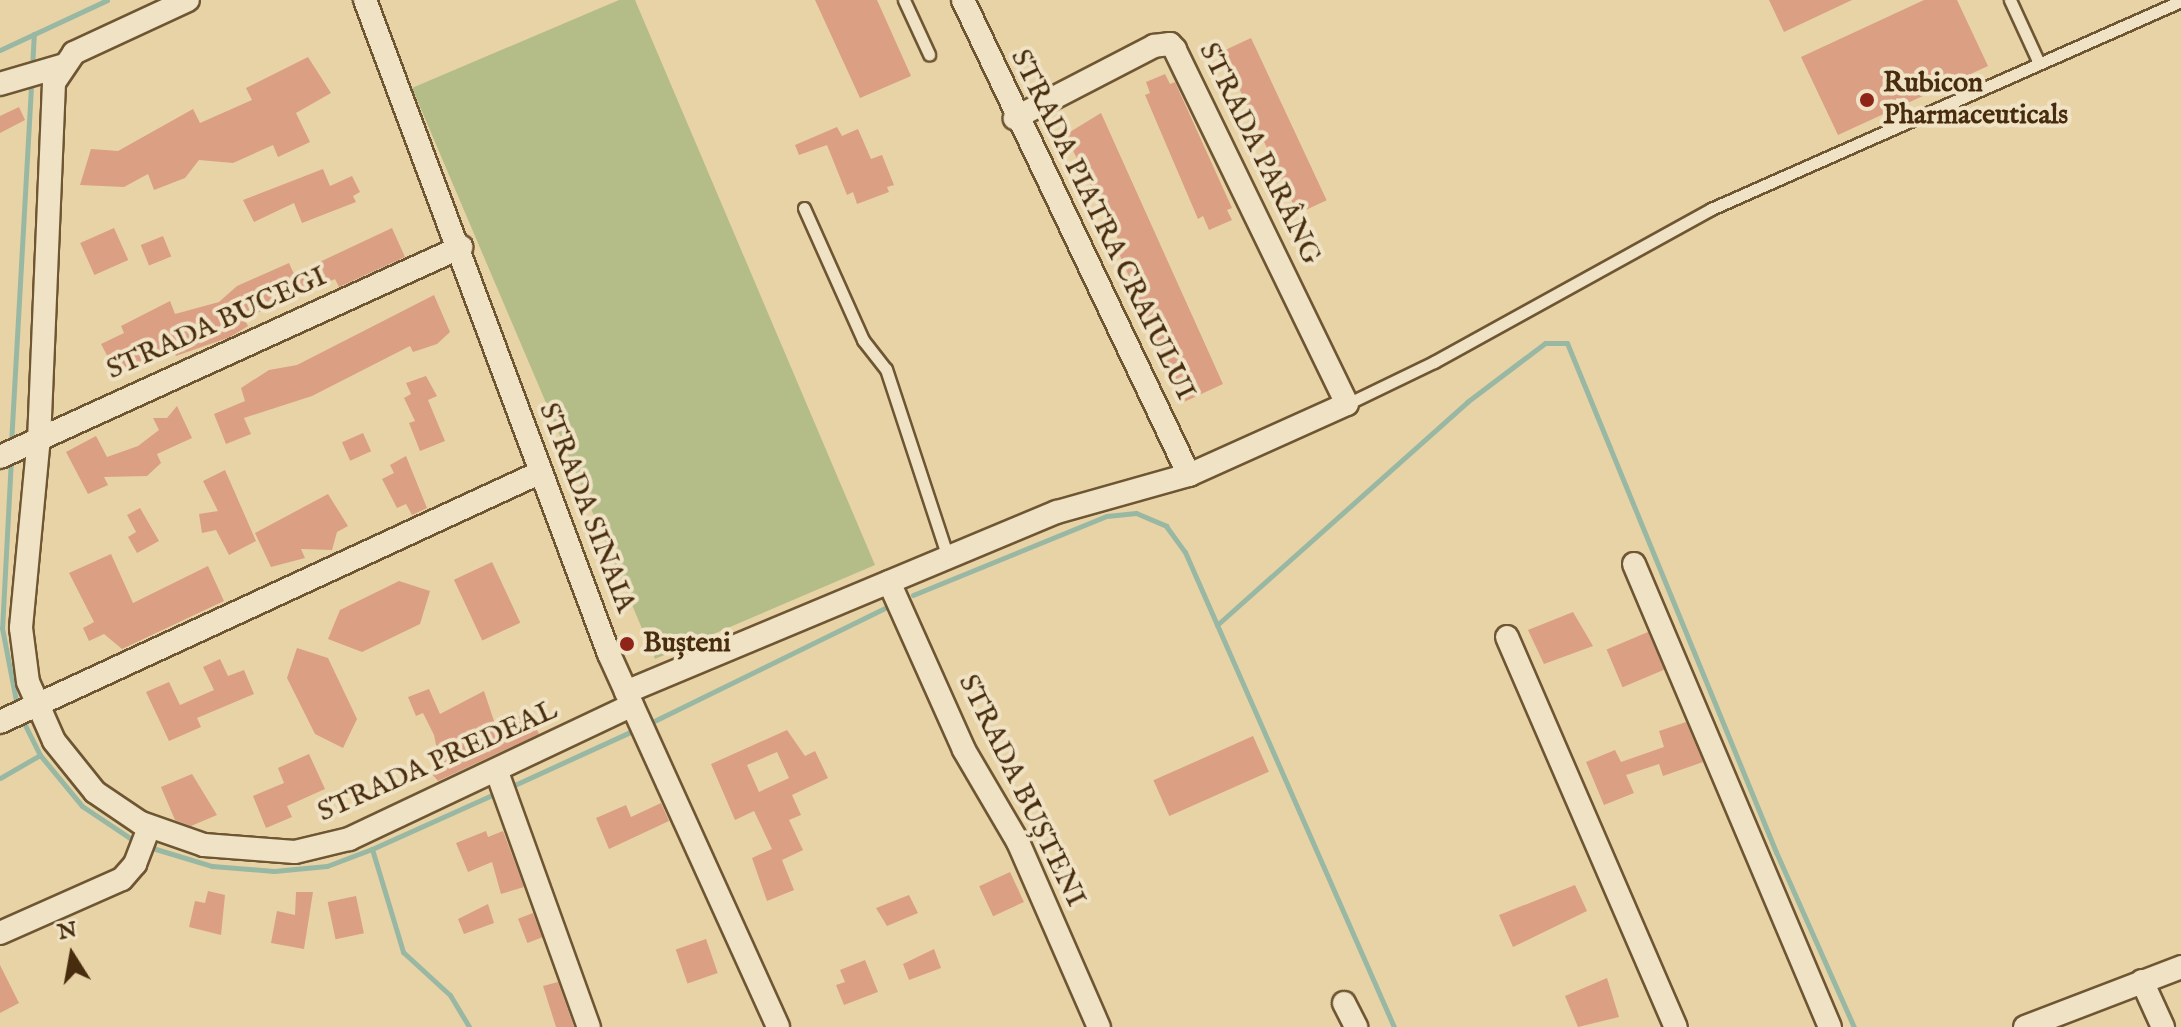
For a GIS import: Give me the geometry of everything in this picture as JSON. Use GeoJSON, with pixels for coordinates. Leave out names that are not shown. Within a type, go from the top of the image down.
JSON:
{"type":"FeatureCollection","features":[{"type":"Feature","properties":{"kind":"street"},"geometry":{"type":"LineString","coordinates":[[0,84],[61,66],[74,53],[188,0]]}},
{"type":"Feature","properties":{"kind":"street","name":"STRADA SINAIA"},"geometry":{"type":"LineString","coordinates":[[365,0],[461,247],[539,473],[632,705],[778,1027]]}},
{"type":"Feature","properties":{"kind":"street","name":"STRADA PIATRA CRAIULUI"},"geometry":{"type":"LineString","coordinates":[[963,0],[1015,118],[1189,475]]}},
{"type":"Feature","properties":{"kind":"street","name":"STRADA PARÂNG"},"geometry":{"type":"LineString","coordinates":[[1015,118],[1154,46],[1175,49],[1347,404]]}},
{"type":"Feature","properties":{"kind":"street","name":"STRADA PREDEAL"},"geometry":{"type":"LineString","coordinates":[[61,66],[51,105],[21,619],[25,668],[18,714],[59,750],[87,784],[145,838],[215,847],[303,851],[349,839],[498,775],[632,705],[889,582],[1057,512],[1189,475],[1347,404]]}},
{"type":"Feature","properties":{"kind":"street","name":"STRADA BUCEGI"},"geometry":{"type":"LineString","coordinates":[[0,457],[461,247]]}},
{"type":"Feature","properties":{"kind":"street"},"geometry":{"type":"LineString","coordinates":[[18,714],[539,473]]}},
{"type":"Feature","properties":{"kind":"street"},"geometry":{"type":"LineString","coordinates":[[1634,564],[1830,1027]]}},
{"type":"Feature","properties":{"kind":"street","name":"STRADA BUȘTENI"},"geometry":{"type":"LineString","coordinates":[[889,582],[964,750],[1018,842],[1099,1027]]}},
{"type":"Feature","properties":{"kind":"street"},"geometry":{"type":"LineString","coordinates":[[1507,637],[1676,1027]]}},
{"type":"Feature","properties":{"kind":"street"},"geometry":{"type":"LineString","coordinates":[[498,775],[589,1027]]}},
{"type":"Feature","properties":{"kind":"street"},"geometry":{"type":"LineString","coordinates":[[0,933],[114,884],[127,875],[145,838]]}},
{"type":"Feature","properties":{"kind":"street"},"geometry":{"type":"LineString","coordinates":[[2025,1027],[2181,967]]}},
{"type":"Feature","properties":{"kind":"street"},"geometry":{"type":"LineString","coordinates":[[2142,981],[2163,1027]]}},
{"type":"Feature","properties":{"kind":"street"},"geometry":{"type":"LineString","coordinates":[[1344,1003],[1356,1027]]}},
{"type":"Feature","properties":{"kind":"lane"},"geometry":{"type":"LineString","coordinates":[[904,0],[929,54]]}},
{"type":"Feature","properties":{"kind":"lane"},"geometry":{"type":"LineString","coordinates":[[2010,0],[2039,63]]}},
{"type":"Feature","properties":{"kind":"lane"},"geometry":{"type":"LineString","coordinates":[[1347,404],[1434,362],[1711,209],[2181,1]]}},
{"type":"Feature","properties":{"kind":"lane"},"geometry":{"type":"LineString","coordinates":[[804,208],[863,340],[886,369],[948,558]]}},
{"type":"Feature","properties":{"kind":"green space"},"geometry":{"type":"Polygon","coordinates":[[[619,0],[635,0],[875,565],[655,659],[412,88],[619,0]]]}},
{"type":"Feature","properties":{"kind":"building"},"geometry":{"type":"Polygon","coordinates":[[[815,0],[877,0],[911,76],[860,98],[815,0]]]}},
{"type":"Feature","properties":{"kind":"building"},"geometry":{"type":"Polygon","coordinates":[[[1769,0],[1852,0],[1784,32],[1769,0]]]}},
{"type":"Feature","properties":{"kind":"building","name":"Rubicon Pharmaceuticals"},"geometry":{"type":"Polygon","coordinates":[[[1924,0],[1957,0],[1988,66],[1838,135],[1801,57],[1924,0]]]}},
{"type":"Feature","properties":{"kind":"building"},"geometry":{"type":"Polygon","coordinates":[[[1251,38],[1327,200],[1298,214],[1222,52],[1251,38]]]}},
{"type":"Feature","properties":{"kind":"building"},"geometry":{"type":"Polygon","coordinates":[[[308,57],[331,93],[296,113],[310,142],[278,157],[273,145],[233,163],[199,160],[185,178],[154,190],[148,174],[124,187],[80,185],[91,149],[118,151],[193,109],[200,123],[252,100],[246,88],[308,57]]]}},
{"type":"Feature","properties":{"kind":"building"},"geometry":{"type":"Polygon","coordinates":[[[1165,74],[1170,84],[1175,82],[1232,208],[1227,210],[1232,220],[1209,230],[1203,216],[1198,219],[1145,95],[1150,93],[1146,82],[1165,74]]]}},
{"type":"Feature","properties":{"kind":"building"},"geometry":{"type":"Polygon","coordinates":[[[19,107],[25,120],[0,133],[0,116],[19,107]]]}},
{"type":"Feature","properties":{"kind":"building"},"geometry":{"type":"Polygon","coordinates":[[[1101,113],[1223,384],[1184,402],[1117,249],[1122,247],[1065,135],[1101,113]]]}},
{"type":"Feature","properties":{"kind":"building"},"geometry":{"type":"Polygon","coordinates":[[[837,127],[842,136],[858,129],[871,159],[882,155],[894,185],[887,187],[889,192],[857,204],[853,192],[847,195],[827,145],[799,155],[795,145],[837,127]]]}},
{"type":"Feature","properties":{"kind":"building"},"geometry":{"type":"Polygon","coordinates":[[[323,169],[330,186],[352,176],[360,192],[353,196],[356,202],[302,223],[294,203],[254,222],[243,200],[323,169]]]}},
{"type":"Feature","properties":{"kind":"building"},"geometry":{"type":"Polygon","coordinates":[[[114,228],[128,260],[94,275],[80,243],[114,228]]]}},
{"type":"Feature","properties":{"kind":"building"},"geometry":{"type":"Polygon","coordinates":[[[392,228],[405,257],[339,287],[335,279],[244,319],[248,326],[230,337],[176,356],[172,348],[110,379],[111,363],[101,344],[124,333],[121,326],[170,301],[175,314],[219,302],[237,286],[289,263],[294,274],[392,228]]]}},
{"type":"Feature","properties":{"kind":"building"},"geometry":{"type":"Polygon","coordinates":[[[163,236],[171,256],[149,265],[141,245],[163,236]]]}},
{"type":"Feature","properties":{"kind":"building"},"geometry":{"type":"Polygon","coordinates":[[[434,295],[450,332],[437,344],[413,352],[410,346],[312,396],[244,418],[251,434],[226,444],[214,414],[245,401],[241,388],[269,370],[297,365],[434,295]]]}},
{"type":"Feature","properties":{"kind":"building"},"geometry":{"type":"Polygon","coordinates":[[[426,376],[437,396],[428,400],[445,441],[420,451],[409,423],[415,421],[404,398],[411,394],[406,383],[426,376]]]}},
{"type":"Feature","properties":{"kind":"building"},"geometry":{"type":"Polygon","coordinates":[[[177,406],[192,438],[157,454],[161,463],[147,476],[104,477],[108,485],[88,494],[66,452],[96,436],[107,457],[138,446],[159,430],[153,418],[167,418],[177,406]]]}},
{"type":"Feature","properties":{"kind":"building"},"geometry":{"type":"Polygon","coordinates":[[[363,433],[371,451],[350,461],[342,442],[363,433]]]}},
{"type":"Feature","properties":{"kind":"building"},"geometry":{"type":"Polygon","coordinates":[[[406,456],[427,508],[412,515],[406,504],[397,508],[382,479],[394,473],[390,465],[406,456]]]}},
{"type":"Feature","properties":{"kind":"building"},"geometry":{"type":"Polygon","coordinates":[[[225,470],[256,541],[229,555],[216,530],[202,533],[199,514],[218,511],[203,481],[225,470]]]}},
{"type":"Feature","properties":{"kind":"building"},"geometry":{"type":"Polygon","coordinates":[[[328,494],[348,526],[337,532],[332,550],[301,549],[305,558],[271,567],[255,533],[328,494]]]}},
{"type":"Feature","properties":{"kind":"building"},"geometry":{"type":"Polygon","coordinates":[[[140,508],[159,541],[137,553],[128,537],[136,532],[127,515],[140,508]]]}},
{"type":"Feature","properties":{"kind":"building"},"geometry":{"type":"Polygon","coordinates":[[[111,554],[133,603],[208,566],[224,601],[122,649],[104,634],[89,641],[83,628],[94,622],[69,573],[111,554]]]}},
{"type":"Feature","properties":{"kind":"building"},"geometry":{"type":"Polygon","coordinates":[[[492,562],[520,623],[482,640],[454,580],[492,562]]]}},
{"type":"Feature","properties":{"kind":"building"},"geometry":{"type":"Polygon","coordinates":[[[399,581],[430,591],[420,624],[362,652],[328,639],[340,610],[399,581]]]}},
{"type":"Feature","properties":{"kind":"building"},"geometry":{"type":"Polygon","coordinates":[[[1573,612],[1593,646],[1544,664],[1528,630],[1573,612]]]}},
{"type":"Feature","properties":{"kind":"building"},"geometry":{"type":"Polygon","coordinates":[[[1648,632],[1664,670],[1623,687],[1607,650],[1648,632]]]}},
{"type":"Feature","properties":{"kind":"building"},"geometry":{"type":"Polygon","coordinates":[[[297,648],[328,658],[357,719],[343,748],[315,734],[287,678],[297,648]]]}},
{"type":"Feature","properties":{"kind":"building"},"geometry":{"type":"Polygon","coordinates":[[[220,659],[228,676],[244,670],[254,694],[197,718],[201,727],[169,741],[146,692],[169,682],[180,705],[214,690],[203,667],[220,659]]]}},
{"type":"Feature","properties":{"kind":"building"},"geometry":{"type":"Polygon","coordinates":[[[429,689],[440,714],[484,691],[496,727],[528,712],[539,734],[438,781],[432,774],[432,756],[438,754],[434,735],[423,713],[416,716],[408,697],[429,689]]]}},
{"type":"Feature","properties":{"kind":"building"},"geometry":{"type":"Polygon","coordinates":[[[1686,722],[1703,762],[1663,776],[1659,764],[1626,775],[1634,793],[1604,805],[1586,762],[1615,750],[1621,762],[1664,747],[1659,731],[1686,722]]]}},
{"type":"Feature","properties":{"kind":"building"},"geometry":{"type":"Polygon","coordinates":[[[787,730],[805,756],[815,751],[828,778],[792,795],[801,815],[789,820],[803,850],[782,860],[794,890],[767,901],[752,858],[772,849],[754,811],[735,820],[711,764],[787,730]],[[777,752],[747,765],[759,792],[789,778],[777,752]]]}},
{"type":"Feature","properties":{"kind":"building"},"geometry":{"type":"Polygon","coordinates":[[[1253,736],[1269,772],[1169,816],[1153,780],[1253,736]]]}},
{"type":"Feature","properties":{"kind":"building"},"geometry":{"type":"Polygon","coordinates":[[[309,754],[325,789],[287,806],[292,817],[266,828],[253,796],[284,783],[278,768],[309,754]]]}},
{"type":"Feature","properties":{"kind":"building"},"geometry":{"type":"Polygon","coordinates":[[[192,774],[217,815],[191,826],[175,820],[161,787],[192,774]]]}},
{"type":"Feature","properties":{"kind":"building"},"geometry":{"type":"Polygon","coordinates":[[[661,803],[669,821],[609,849],[596,818],[626,805],[631,817],[661,803]]]}},
{"type":"Feature","properties":{"kind":"building"},"geometry":{"type":"Polygon","coordinates":[[[486,831],[488,837],[503,831],[524,887],[501,894],[492,862],[468,872],[456,843],[486,831]]]}},
{"type":"Feature","properties":{"kind":"building"},"geometry":{"type":"Polygon","coordinates":[[[1010,872],[1024,902],[993,916],[979,886],[1010,872]]]}},
{"type":"Feature","properties":{"kind":"building"},"geometry":{"type":"Polygon","coordinates":[[[1575,885],[1587,911],[1513,947],[1499,915],[1575,885]]]}},
{"type":"Feature","properties":{"kind":"building"},"geometry":{"type":"Polygon","coordinates":[[[208,891],[225,895],[221,935],[189,927],[195,901],[205,903],[208,891]]]}},
{"type":"Feature","properties":{"kind":"building"},"geometry":{"type":"Polygon","coordinates":[[[296,892],[313,892],[304,949],[271,943],[277,911],[295,915],[296,892]]]}},
{"type":"Feature","properties":{"kind":"building"},"geometry":{"type":"Polygon","coordinates":[[[909,895],[918,913],[887,926],[876,908],[909,895]]]}},
{"type":"Feature","properties":{"kind":"building"},"geometry":{"type":"Polygon","coordinates":[[[356,896],[364,933],[336,939],[328,902],[356,896]]]}},
{"type":"Feature","properties":{"kind":"building"},"geometry":{"type":"Polygon","coordinates":[[[488,904],[494,923],[464,934],[458,919],[488,904]]]}},
{"type":"Feature","properties":{"kind":"building"},"geometry":{"type":"Polygon","coordinates":[[[533,913],[542,937],[527,943],[518,919],[533,913]]]}},
{"type":"Feature","properties":{"kind":"building"},"geometry":{"type":"Polygon","coordinates":[[[706,939],[718,973],[687,983],[676,949],[706,939]]]}},
{"type":"Feature","properties":{"kind":"building"},"geometry":{"type":"Polygon","coordinates":[[[934,949],[941,968],[909,980],[903,964],[934,949]]]}},
{"type":"Feature","properties":{"kind":"building"},"geometry":{"type":"Polygon","coordinates":[[[865,960],[878,992],[844,1005],[836,985],[845,982],[840,970],[865,960]]]}},
{"type":"Feature","properties":{"kind":"building"},"geometry":{"type":"Polygon","coordinates":[[[0,965],[19,1003],[0,1013],[0,965]]]}},
{"type":"Feature","properties":{"kind":"building"},"geometry":{"type":"Polygon","coordinates":[[[1607,978],[1619,1017],[1578,1027],[1565,996],[1607,978]]]}},
{"type":"Feature","properties":{"kind":"building"},"geometry":{"type":"Polygon","coordinates":[[[558,982],[574,1027],[556,1027],[543,986],[558,982]]]}},
{"type":"Feature","properties":{"kind":"waterway"},"geometry":{"type":"LineString","coordinates":[[0,50],[107,0]]}},
{"type":"Feature","properties":{"kind":"waterway"},"geometry":{"type":"LineString","coordinates":[[32,69],[34,34]]}},
{"type":"Feature","properties":{"kind":"waterway"},"geometry":{"type":"LineString","coordinates":[[11,444],[31,83]]}},
{"type":"Feature","properties":{"kind":"waterway"},"geometry":{"type":"LineString","coordinates":[[1217,625],[1467,402],[1545,343],[1567,343],[1776,852],[1854,1027]]}},
{"type":"Feature","properties":{"kind":"waterway"},"geometry":{"type":"LineString","coordinates":[[11,458],[2,628],[17,706]]}},
{"type":"Feature","properties":{"kind":"waterway"},"geometry":{"type":"LineString","coordinates":[[913,595],[1107,516],[1136,513],[1166,526],[1185,552],[1394,1027]]}},
{"type":"Feature","properties":{"kind":"waterway"},"geometry":{"type":"LineString","coordinates":[[646,725],[885,608]]}},
{"type":"Feature","properties":{"kind":"waterway"},"geometry":{"type":"LineString","coordinates":[[22,719],[40,755]]}},
{"type":"Feature","properties":{"kind":"waterway"},"geometry":{"type":"LineString","coordinates":[[508,788],[637,729]]}},
{"type":"Feature","properties":{"kind":"waterway"},"geometry":{"type":"LineString","coordinates":[[0,778],[40,755],[82,806],[136,842]]}},
{"type":"Feature","properties":{"kind":"waterway"},"geometry":{"type":"LineString","coordinates":[[372,849],[499,792]]}},
{"type":"Feature","properties":{"kind":"waterway"},"geometry":{"type":"LineString","coordinates":[[149,847],[212,866],[274,871],[327,866],[372,849],[403,952],[450,995],[469,1027]]}},
{"type":"Feature","properties":{"kind":"place","name":"Rubicon Pharmaceuticals"},"geometry":{"type":"Point","coordinates":[1867,100]}},
{"type":"Feature","properties":{"kind":"place","name":"Bușteni"},"geometry":{"type":"Point","coordinates":[627,644]}}]}
